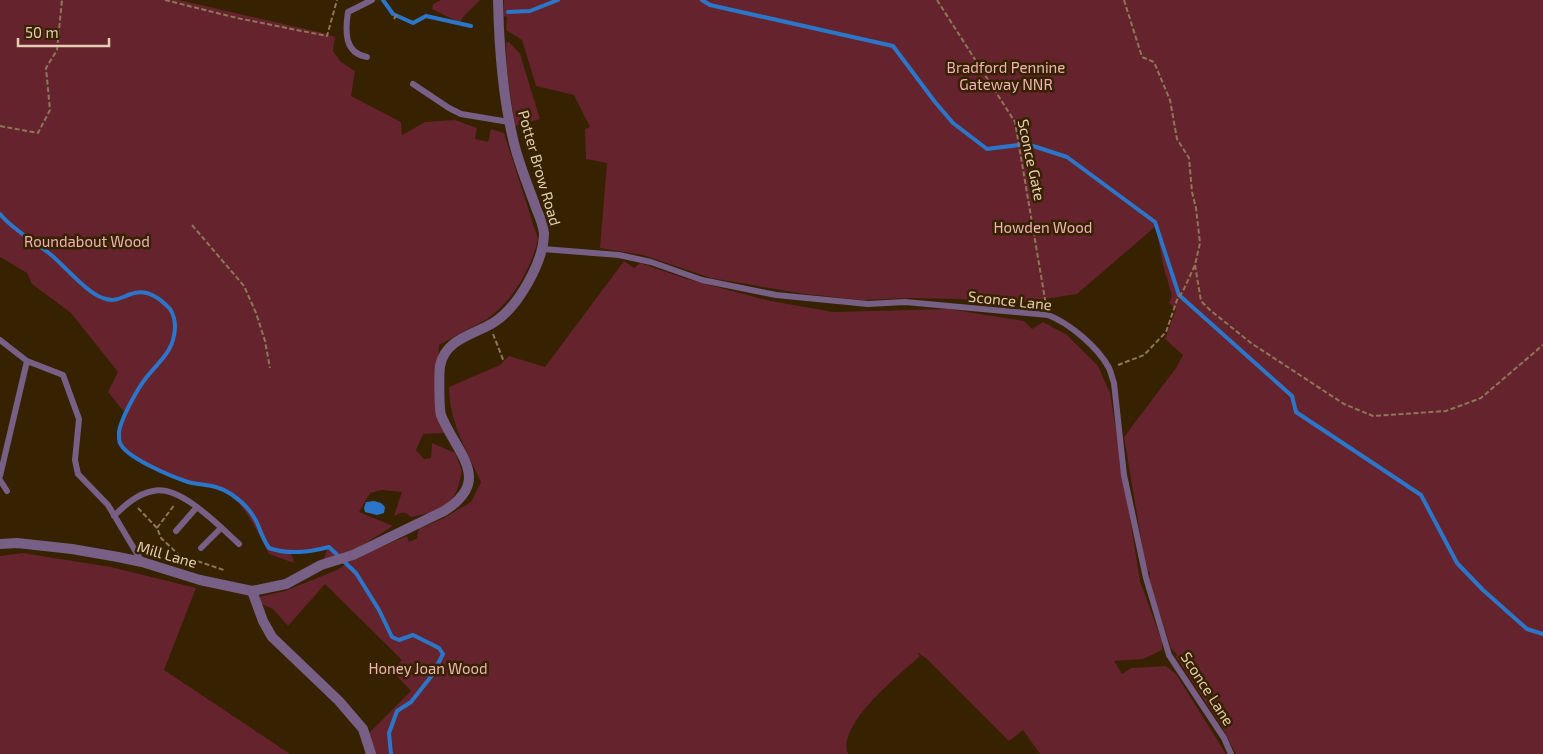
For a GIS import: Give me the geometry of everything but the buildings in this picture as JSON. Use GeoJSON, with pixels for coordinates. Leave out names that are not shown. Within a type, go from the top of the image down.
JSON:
{"type":"FeatureCollection","features":[{"type":"Feature","properties":{"kind":"street","name":"Potter Brow Road"},"geometry":{"type":"LineString","coordinates":[[321,565],[353,555],[444,511],[456,504],[465,494],[470,471],[440,413],[440,368],[443,354],[454,343],[495,322],[520,294],[543,249],[544,230],[513,141],[502,85],[498,0]]}},
{"type":"Feature","properties":{"kind":"street","name":"Mill Lane"},"geometry":{"type":"LineString","coordinates":[[0,544],[17,543],[72,549],[142,562],[200,580],[252,591],[286,584],[321,565]]}},
{"type":"Feature","properties":{"kind":"street"},"geometry":{"type":"LineString","coordinates":[[252,591],[263,621],[272,637],[338,701],[363,729],[371,754]]}},
{"type":"Feature","properties":{"kind":"lane"},"geometry":{"type":"LineString","coordinates":[[367,58],[358,56],[353,51],[346,32],[346,25],[348,12],[372,0]]}},
{"type":"Feature","properties":{"kind":"lane"},"geometry":{"type":"LineString","coordinates":[[413,84],[461,114],[509,122]]}},
{"type":"Feature","properties":{"kind":"lane","name":"Sconce Lane"},"geometry":{"type":"LineString","coordinates":[[543,249],[619,255],[651,262],[702,280],[776,295],[868,304],[905,302],[1048,315],[1061,320],[1092,346],[1109,368],[1114,383],[1124,475],[1146,578],[1169,654],[1224,738],[1231,754]]}},
{"type":"Feature","properties":{"kind":"lane"},"geometry":{"type":"LineString","coordinates":[[0,340],[27,361],[63,375],[79,419],[75,460],[78,474],[108,505],[142,562]]}},
{"type":"Feature","properties":{"kind":"lane"},"geometry":{"type":"LineString","coordinates":[[0,476],[27,361]]}},
{"type":"Feature","properties":{"kind":"lane"},"geometry":{"type":"LineString","coordinates":[[0,480],[8,491]]}},
{"type":"Feature","properties":{"kind":"lane"},"geometry":{"type":"LineString","coordinates":[[114,516],[131,501],[155,490],[188,499],[240,544]]}},
{"type":"Feature","properties":{"kind":"lane"},"geometry":{"type":"LineString","coordinates":[[176,531],[197,507]]}},
{"type":"Feature","properties":{"kind":"lane"},"geometry":{"type":"LineString","coordinates":[[201,548],[221,528]]}},
{"type":"Feature","properties":{"kind":"path"},"geometry":{"type":"LineString","coordinates":[[0,126],[38,133],[50,110],[46,68],[57,50],[62,0]]}},
{"type":"Feature","properties":{"kind":"path"},"geometry":{"type":"LineString","coordinates":[[166,0],[236,18],[327,36],[337,0]]}},
{"type":"Feature","properties":{"kind":"path","name":"Sconce Gate"},"geometry":{"type":"LineString","coordinates":[[937,0],[1015,122],[1048,315]]}},
{"type":"Feature","properties":{"kind":"path"},"geometry":{"type":"LineString","coordinates":[[1109,368],[1144,355],[1166,332],[1176,300],[1183,291],[1195,266],[1200,243],[1189,158],[1177,140],[1170,100],[1154,62],[1142,57],[1124,0]]}},
{"type":"Feature","properties":{"kind":"path"},"geometry":{"type":"LineString","coordinates":[[394,20],[398,14]]}},
{"type":"Feature","properties":{"kind":"path"},"geometry":{"type":"LineString","coordinates":[[192,225],[244,286],[256,312],[265,341],[270,368]]}},
{"type":"Feature","properties":{"kind":"path"},"geometry":{"type":"LineString","coordinates":[[1195,266],[1201,301],[1210,310],[1251,343],[1344,404],[1373,416],[1446,410],[1481,398],[1543,345]]}},
{"type":"Feature","properties":{"kind":"path"},"geometry":{"type":"LineString","coordinates":[[490,324],[504,362]]}},
{"type":"Feature","properties":{"kind":"path"},"geometry":{"type":"LineString","coordinates":[[157,528],[181,496]]}},
{"type":"Feature","properties":{"kind":"path"},"geometry":{"type":"LineString","coordinates":[[131,501],[157,528],[161,538],[179,555],[224,570]]}},
{"type":"Feature","properties":{"kind":"green space","name":"Roundabout Wood"},"geometry":{"type":"Polygon","coordinates":[[[0,0],[179,0],[323,33],[335,37],[333,51],[341,62],[355,71],[351,96],[401,122],[402,135],[425,122],[455,120],[477,128],[475,139],[488,142],[491,129],[504,133],[538,239],[526,273],[505,303],[487,319],[439,345],[437,385],[445,433],[423,434],[416,450],[424,459],[431,458],[432,443],[455,453],[462,471],[456,492],[447,503],[436,510],[417,516],[411,517],[403,513],[394,516],[402,492],[382,490],[370,493],[359,512],[393,526],[348,554],[323,561],[328,547],[313,551],[291,552],[294,563],[269,554],[244,511],[231,495],[223,489],[190,482],[173,476],[141,461],[124,449],[120,444],[119,436],[126,414],[108,392],[118,372],[71,313],[32,284],[27,273],[0,257],[0,0]]]}},
{"type":"Feature","properties":{"kind":"green space"},"geometry":{"type":"Polygon","coordinates":[[[441,0],[480,0],[463,17],[460,23],[432,9],[433,4],[441,0]]]}},
{"type":"Feature","properties":{"kind":"green space"},"geometry":{"type":"Polygon","coordinates":[[[504,0],[1543,0],[1543,754],[1236,754],[1222,727],[1171,648],[1149,580],[1150,573],[1146,569],[1124,437],[1176,368],[1183,355],[1165,339],[1176,309],[1169,303],[1172,296],[1163,265],[1156,226],[1077,294],[1011,304],[959,299],[909,298],[862,300],[805,294],[711,278],[643,255],[600,248],[607,163],[586,159],[585,129],[590,127],[574,95],[536,86],[522,40],[506,30],[507,17],[504,16],[504,0]]]}},
{"type":"Feature","properties":{"kind":"green space"},"geometry":{"type":"Polygon","coordinates":[[[509,42],[520,54],[540,119],[515,126],[507,70],[506,43],[509,42]]]}},
{"type":"Feature","properties":{"kind":"green space","name":"Honey Joan Wood"},"geometry":{"type":"Polygon","coordinates":[[[624,261],[634,268],[640,263],[687,279],[766,300],[833,312],[948,309],[1024,321],[1032,329],[1043,322],[1067,335],[1098,366],[1110,393],[1140,581],[1162,642],[1162,650],[1143,659],[1114,661],[1122,674],[1131,668],[1166,666],[1176,674],[1226,754],[1040,754],[1023,730],[1009,741],[927,659],[917,652],[920,656],[885,687],[860,715],[851,729],[847,742],[848,754],[376,754],[368,734],[411,691],[392,671],[402,660],[325,584],[288,626],[273,609],[250,599],[285,591],[337,570],[355,558],[407,536],[409,542],[418,538],[419,529],[442,519],[471,502],[481,482],[455,424],[449,387],[500,365],[509,356],[545,367],[624,261]]]}},
{"type":"Feature","properties":{"kind":"green space"},"geometry":{"type":"Polygon","coordinates":[[[23,553],[111,567],[196,588],[164,670],[290,754],[0,754],[0,556],[23,553]]]}},
{"type":"Feature","properties":{"kind":"water"},"geometry":{"type":"Polygon","coordinates":[[[374,501],[381,503],[385,507],[384,513],[377,515],[365,512],[366,502],[374,501]]]}},
{"type":"Feature","properties":{"kind":"waterway"},"geometry":{"type":"LineString","coordinates":[[383,0],[393,14],[413,23],[426,16],[471,26]]}},
{"type":"Feature","properties":{"kind":"waterway"},"geometry":{"type":"LineString","coordinates":[[508,12],[530,11],[558,0]]}},
{"type":"Feature","properties":{"kind":"waterway"},"geometry":{"type":"LineString","coordinates":[[702,0],[710,5],[893,46],[953,123],[987,149],[1027,144],[1067,157],[1155,222],[1179,295],[1292,396],[1296,412],[1421,495],[1457,563],[1483,590],[1527,629],[1543,634]]}},
{"type":"Feature","properties":{"kind":"waterway"},"geometry":{"type":"LineString","coordinates":[[0,214],[11,226],[50,254],[84,286],[99,296],[113,300],[142,292],[162,301],[170,309],[175,324],[172,343],[143,383],[125,414],[119,435],[124,449],[140,461],[172,476],[188,482],[215,487],[231,494],[250,511],[269,548],[284,552],[299,552],[329,547],[356,573],[379,610],[392,637],[399,640],[413,635],[439,648],[443,654],[433,674],[411,702],[397,711],[389,733],[391,754]]}},
{"type":"Feature","properties":{"kind":"park label","name":"Bradford Pennine Gateway NNR"},"geometry":{"type":"Point","coordinates":[1006,76]}},
{"type":"Feature","properties":{"kind":"park label","name":"Howden Wood"},"geometry":{"type":"Point","coordinates":[1043,228]}}]}
